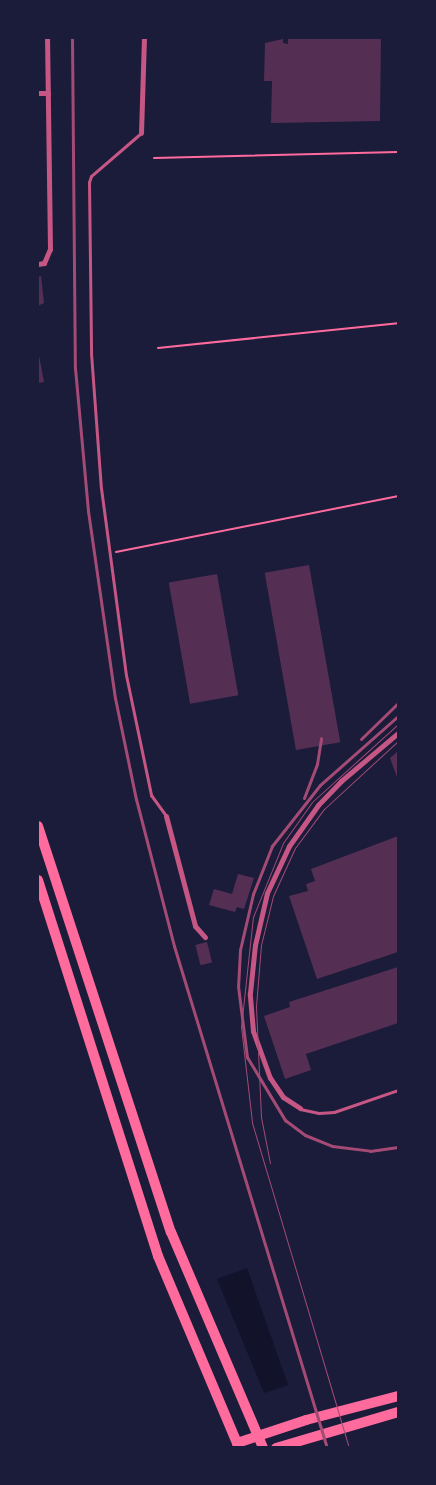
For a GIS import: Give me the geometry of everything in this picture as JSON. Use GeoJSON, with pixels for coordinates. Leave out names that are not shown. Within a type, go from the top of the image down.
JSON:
{"type":"FeatureCollection","features":[{"type":"Feature","properties":{"kind":"main road"},"geometry":{"type":"LineString","coordinates":[[38,826],[171,1232],[263,1448]]}},
{"type":"Feature","properties":{"kind":"main road"},"geometry":{"type":"LineString","coordinates":[[38,880],[158,1256],[238,1445],[258,1435],[306,1420],[398,1396]]}},
{"type":"Feature","properties":{"kind":"main road"},"geometry":{"type":"LineString","coordinates":[[276,1448],[398,1412]]}},
{"type":"Feature","properties":{"kind":"main road"},"geometry":{"type":"LineString","coordinates":[[302,1448],[311,1437]]}},
{"type":"Feature","properties":{"kind":"street"},"geometry":{"type":"LineString","coordinates":[[38,264],[44,263],[50,249],[47,38]]}},
{"type":"Feature","properties":{"kind":"street"},"geometry":{"type":"LineString","coordinates":[[141,133],[144,38]]}},
{"type":"Feature","properties":{"kind":"street"},"geometry":{"type":"LineString","coordinates":[[38,93],[48,93]]}},
{"type":"Feature","properties":{"kind":"street"},"geometry":{"type":"LineString","coordinates":[[300,1108],[283,1096],[262,1061],[253,1031],[250,993],[255,945],[267,893],[289,846],[318,805],[398,734]]}},
{"type":"Feature","properties":{"kind":"street"},"geometry":{"type":"LineString","coordinates":[[166,816],[195,926],[204,937]]}},
{"type":"Feature","properties":{"kind":"lane"},"geometry":{"type":"LineString","coordinates":[[141,133],[91,176],[88,189],[93,386],[109,553],[126,674],[151,795],[166,816]]}},
{"type":"Feature","properties":{"kind":"lane"},"geometry":{"type":"LineString","coordinates":[[300,1108],[319,1113],[334,1112],[398,1090]]}},
{"type":"Feature","properties":{"kind":"path"},"geometry":{"type":"LineString","coordinates":[[154,158],[398,152]]}},
{"type":"Feature","properties":{"kind":"path"},"geometry":{"type":"LineString","coordinates":[[158,348],[398,323]]}},
{"type":"Feature","properties":{"kind":"path"},"geometry":{"type":"LineString","coordinates":[[109,553],[398,496]]}},
{"type":"Feature","properties":{"kind":"shaded area"},"geometry":{"type":"Polygon","coordinates":[[[247,1268],[288,1385],[264,1393],[217,1279],[247,1268]]]}},
{"type":"Feature","properties":{"kind":"building"},"geometry":{"type":"Polygon","coordinates":[[[288,38],[381,38],[380,121],[271,123],[272,81],[264,81],[265,43],[283,39],[283,43],[288,44],[288,38]]]}},
{"type":"Feature","properties":{"kind":"building"},"geometry":{"type":"Polygon","coordinates":[[[41,276],[44,303],[38,306],[38,277],[41,276]]]}},
{"type":"Feature","properties":{"kind":"building"},"geometry":{"type":"Polygon","coordinates":[[[38,350],[44,382],[38,383],[38,350]]]}},
{"type":"Feature","properties":{"kind":"building"},"geometry":{"type":"Polygon","coordinates":[[[309,565],[340,742],[296,750],[265,573],[309,565]]]}},
{"type":"Feature","properties":{"kind":"building"},"geometry":{"type":"Polygon","coordinates":[[[217,574],[238,695],[190,704],[169,583],[217,574]]]}},
{"type":"Feature","properties":{"kind":"building"},"geometry":{"type":"Polygon","coordinates":[[[398,751],[398,780],[390,758],[398,751]]]}},
{"type":"Feature","properties":{"kind":"building"},"geometry":{"type":"Polygon","coordinates":[[[398,836],[398,952],[317,979],[289,896],[308,891],[306,884],[315,881],[311,869],[398,836]]]}},
{"type":"Feature","properties":{"kind":"building"},"geometry":{"type":"Polygon","coordinates":[[[238,874],[254,878],[244,909],[237,907],[235,912],[209,905],[214,889],[232,894],[238,874]]]}},
{"type":"Feature","properties":{"kind":"building"},"geometry":{"type":"Polygon","coordinates":[[[207,942],[212,962],[200,965],[195,945],[207,942]]]}},
{"type":"Feature","properties":{"kind":"building"},"geometry":{"type":"Polygon","coordinates":[[[398,967],[398,1023],[306,1054],[311,1070],[285,1079],[264,1016],[290,1007],[289,1002],[398,967]]]}},
{"type":"Feature","properties":{"kind":"tram line"},"geometry":{"type":"LineString","coordinates":[[349,1448],[252,1122],[241,1027],[253,917],[283,843],[312,802],[398,724]]}},
{"type":"Feature","properties":{"kind":"tram line"},"geometry":{"type":"LineString","coordinates":[[270,1163],[261,1117],[256,1006],[261,945],[273,896],[295,848],[324,809],[398,741]]}},
{"type":"Feature","properties":{"kind":"railway"},"geometry":{"type":"LineString","coordinates":[[72,38],[75,368],[88,511],[115,698],[136,799],[174,946],[327,1448]]}},
{"type":"Feature","properties":{"kind":"railway"},"geometry":{"type":"LineString","coordinates":[[361,739],[398,703]]}},
{"type":"Feature","properties":{"kind":"railway"},"geometry":{"type":"LineString","coordinates":[[398,716],[320,785],[272,846],[253,894],[240,950],[238,986],[247,1057],[285,1120],[305,1135],[332,1146],[370,1151],[398,1147]]}},
{"type":"Feature","properties":{"kind":"railway"},"geometry":{"type":"LineString","coordinates":[[304,798],[317,764],[321,738]]}}]}
